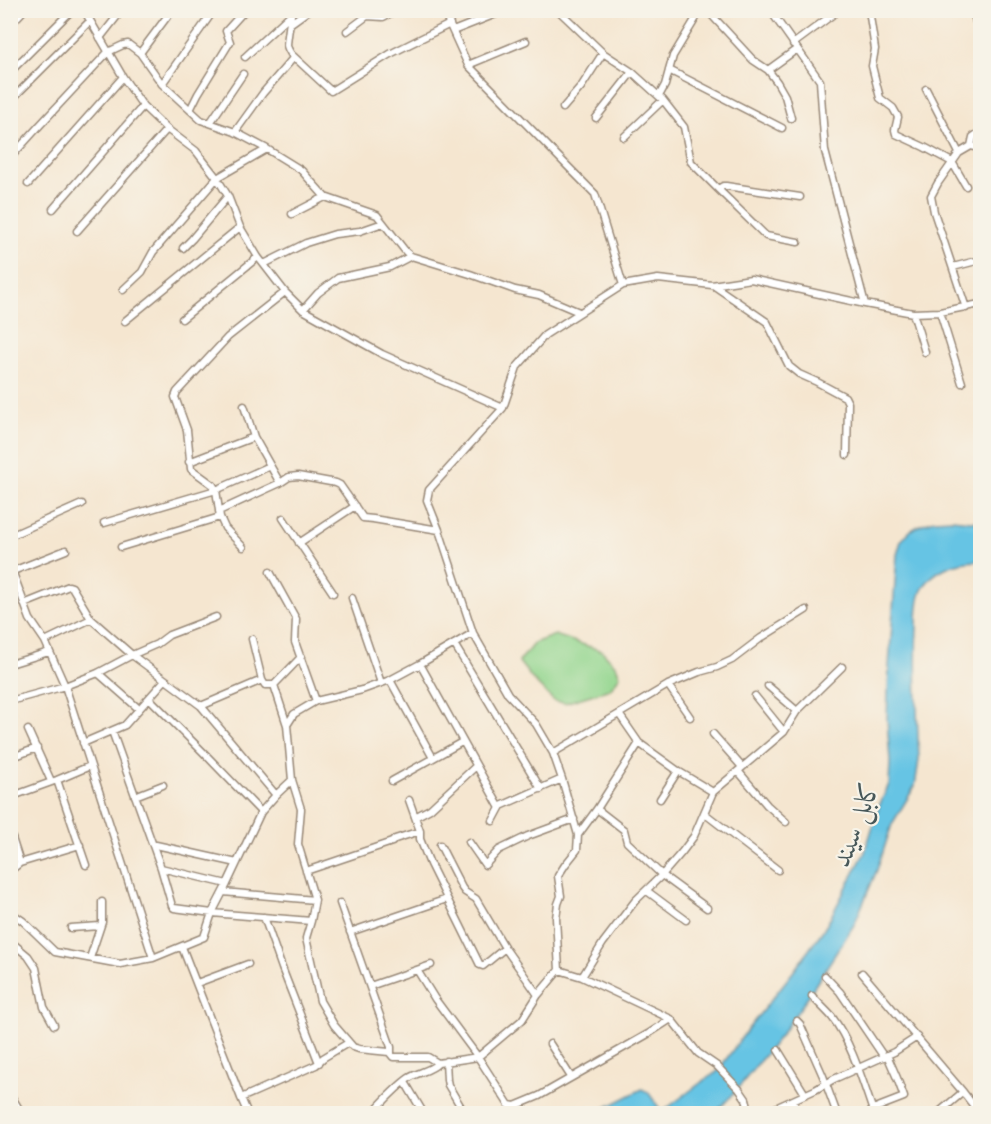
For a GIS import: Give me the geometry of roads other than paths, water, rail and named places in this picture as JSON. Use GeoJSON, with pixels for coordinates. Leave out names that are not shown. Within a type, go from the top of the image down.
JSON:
{"type":"FeatureCollection","features":[{"type":"Feature","properties":{"kind":"street"},"geometry":{"type":"LineString","coordinates":[[10,25],[24,10]]}},
{"type":"Feature","properties":{"kind":"street"},"geometry":{"type":"LineString","coordinates":[[10,72],[72,10]]}},
{"type":"Feature","properties":{"kind":"street"},"geometry":{"type":"LineString","coordinates":[[84,10],[123,77],[143,106],[167,129],[196,151],[228,196],[240,227],[258,257],[285,292],[303,310],[382,354],[503,408]]}},
{"type":"Feature","properties":{"kind":"street"},"geometry":{"type":"LineString","coordinates":[[100,38],[122,10]]}},
{"type":"Feature","properties":{"kind":"street"},"geometry":{"type":"LineString","coordinates":[[140,54],[172,10]]}},
{"type":"Feature","properties":{"kind":"street"},"geometry":{"type":"LineString","coordinates":[[162,84],[214,10]]}},
{"type":"Feature","properties":{"kind":"street"},"geometry":{"type":"LineString","coordinates":[[190,110],[230,42],[226,31],[245,10]]}},
{"type":"Feature","properties":{"kind":"street"},"geometry":{"type":"LineString","coordinates":[[291,23],[309,10]]}},
{"type":"Feature","properties":{"kind":"street"},"geometry":{"type":"LineString","coordinates":[[347,31],[367,16],[382,16],[397,10]]}},
{"type":"Feature","properties":{"kind":"street"},"geometry":{"type":"LineString","coordinates":[[443,10],[468,65],[595,194],[623,285]]}},
{"type":"Feature","properties":{"kind":"street"},"geometry":{"type":"LineString","coordinates":[[453,31],[506,10]]}},
{"type":"Feature","properties":{"kind":"street"},"geometry":{"type":"LineString","coordinates":[[558,10],[603,53],[632,72],[661,98],[684,128],[691,162],[766,236],[798,242]]}},
{"type":"Feature","properties":{"kind":"street"},"geometry":{"type":"LineString","coordinates":[[624,137],[661,98],[673,56],[699,13],[705,10],[753,60],[768,70],[785,96],[791,118]]}},
{"type":"Feature","properties":{"kind":"street"},"geometry":{"type":"LineString","coordinates":[[770,10],[820,81],[825,150],[865,304]]}},
{"type":"Feature","properties":{"kind":"street"},"geometry":{"type":"LineString","coordinates":[[768,70],[838,10]]}},
{"type":"Feature","properties":{"kind":"street"},"geometry":{"type":"LineString","coordinates":[[885,10],[870,12],[875,49],[872,66],[880,98],[893,108],[898,117],[896,134],[952,162],[966,186]]}},
{"type":"Feature","properties":{"kind":"street"},"geometry":{"type":"LineString","coordinates":[[973,10],[981,37]]}},
{"type":"Feature","properties":{"kind":"street"},"geometry":{"type":"LineString","coordinates":[[291,13],[287,46],[294,57],[331,91],[390,54],[450,24]]}},
{"type":"Feature","properties":{"kind":"street"},"geometry":{"type":"LineString","coordinates":[[245,57],[291,13]]}},
{"type":"Feature","properties":{"kind":"street"},"geometry":{"type":"LineString","coordinates":[[10,101],[90,21]]}},
{"type":"Feature","properties":{"kind":"street"},"geometry":{"type":"LineString","coordinates":[[468,65],[526,41]]}},
{"type":"Feature","properties":{"kind":"street"},"geometry":{"type":"LineString","coordinates":[[10,158],[108,52],[128,44],[140,54],[162,84],[201,120],[235,132],[301,170],[325,197],[378,215],[406,252],[411,255],[515,290],[538,295],[579,312]]}},
{"type":"Feature","properties":{"kind":"street"},"geometry":{"type":"LineString","coordinates":[[563,108],[581,87],[603,53]]}},
{"type":"Feature","properties":{"kind":"street"},"geometry":{"type":"LineString","coordinates":[[235,132],[263,93],[294,57]]}},
{"type":"Feature","properties":{"kind":"street"},"geometry":{"type":"LineString","coordinates":[[669,70],[782,128]]}},
{"type":"Feature","properties":{"kind":"street"},"geometry":{"type":"LineString","coordinates":[[596,118],[632,72]]}},
{"type":"Feature","properties":{"kind":"street"},"geometry":{"type":"LineString","coordinates":[[210,123],[243,74]]}},
{"type":"Feature","properties":{"kind":"street"},"geometry":{"type":"LineString","coordinates":[[28,184],[123,77]]}},
{"type":"Feature","properties":{"kind":"street"},"geometry":{"type":"LineString","coordinates":[[926,89],[959,153]]}},
{"type":"Feature","properties":{"kind":"street"},"geometry":{"type":"LineString","coordinates":[[53,209],[143,106]]}},
{"type":"Feature","properties":{"kind":"street"},"geometry":{"type":"LineString","coordinates":[[77,231],[167,129]]}},
{"type":"Feature","properties":{"kind":"street"},"geometry":{"type":"LineString","coordinates":[[971,146],[973,137],[981,132]]}},
{"type":"Feature","properties":{"kind":"street"},"geometry":{"type":"LineString","coordinates":[[966,308],[934,212],[931,196],[959,153],[971,146],[981,148]]}},
{"type":"Feature","properties":{"kind":"street"},"geometry":{"type":"LineString","coordinates":[[123,290],[142,272],[153,252],[217,178],[267,149]]}},
{"type":"Feature","properties":{"kind":"street"},"geometry":{"type":"LineString","coordinates":[[718,189],[726,186],[800,197]]}},
{"type":"Feature","properties":{"kind":"street"},"geometry":{"type":"LineString","coordinates":[[183,248],[228,196]]}},
{"type":"Feature","properties":{"kind":"street"},"geometry":{"type":"LineString","coordinates":[[292,214],[325,197]]}},
{"type":"Feature","properties":{"kind":"street"},"geometry":{"type":"LineString","coordinates":[[264,264],[306,243],[335,234],[360,231],[383,223]]}},
{"type":"Feature","properties":{"kind":"street"},"geometry":{"type":"LineString","coordinates":[[125,321],[240,227]]}},
{"type":"Feature","properties":{"kind":"street"},"geometry":{"type":"LineString","coordinates":[[303,310],[318,293],[338,278],[390,267],[411,255]]}},
{"type":"Feature","properties":{"kind":"street"},"geometry":{"type":"LineString","coordinates":[[182,319],[258,257]]}},
{"type":"Feature","properties":{"kind":"street"},"geometry":{"type":"LineString","coordinates":[[953,267],[981,260]]}},
{"type":"Feature","properties":{"kind":"street"},"geometry":{"type":"LineString","coordinates":[[371,1113],[405,1082],[438,1063],[478,1057],[522,1020],[538,995],[559,970],[556,918],[561,896],[558,876],[577,850],[578,835],[574,819],[553,753],[536,724],[508,694],[473,633],[427,500],[429,490],[503,408],[517,367],[545,335],[579,312],[623,285],[658,279],[712,285],[751,279],[913,313],[940,312],[980,306]]}},
{"type":"Feature","properties":{"kind":"street"},"geometry":{"type":"LineString","coordinates":[[712,285],[767,322],[789,366],[799,374],[845,398],[848,403],[847,455]]}},
{"type":"Feature","properties":{"kind":"street"},"geometry":{"type":"LineString","coordinates":[[243,548],[225,528],[219,514],[216,490],[213,485],[190,469],[187,430],[175,397],[177,392],[228,337],[285,292]]}},
{"type":"Feature","properties":{"kind":"street"},"geometry":{"type":"LineString","coordinates":[[940,312],[962,383]]}},
{"type":"Feature","properties":{"kind":"street"},"geometry":{"type":"LineString","coordinates":[[913,313],[925,352]]}},
{"type":"Feature","properties":{"kind":"street"},"geometry":{"type":"LineString","coordinates":[[244,406],[254,437],[280,483]]}},
{"type":"Feature","properties":{"kind":"street"},"geometry":{"type":"LineString","coordinates":[[189,462],[254,437]]}},
{"type":"Feature","properties":{"kind":"street"},"geometry":{"type":"LineString","coordinates":[[104,524],[216,490],[270,466]]}},
{"type":"Feature","properties":{"kind":"street"},"geometry":{"type":"LineString","coordinates":[[121,548],[219,514],[289,477],[298,476],[336,483],[342,487],[365,519],[439,530]]}},
{"type":"Feature","properties":{"kind":"street"},"geometry":{"type":"LineString","coordinates":[[10,536],[82,504]]}},
{"type":"Feature","properties":{"kind":"street"},"geometry":{"type":"LineString","coordinates":[[299,543],[355,506]]}},
{"type":"Feature","properties":{"kind":"street"},"geometry":{"type":"LineString","coordinates":[[283,518],[333,593]]}},
{"type":"Feature","properties":{"kind":"street"},"geometry":{"type":"LineString","coordinates":[[66,550],[12,568],[30,619],[45,641],[65,686],[153,958]]}},
{"type":"Feature","properties":{"kind":"street"},"geometry":{"type":"LineString","coordinates":[[270,572],[296,619],[296,642],[315,701]]}},
{"type":"Feature","properties":{"kind":"street"},"geometry":{"type":"LineString","coordinates":[[24,604],[69,586],[72,587],[91,619],[132,654],[201,706],[276,795]]}},
{"type":"Feature","properties":{"kind":"street"},"geometry":{"type":"LineString","coordinates":[[10,592],[19,589]]}},
{"type":"Feature","properties":{"kind":"street"},"geometry":{"type":"LineString","coordinates":[[352,598],[381,683]]}},
{"type":"Feature","properties":{"kind":"street"},"geometry":{"type":"LineString","coordinates":[[553,753],[668,685],[732,660],[761,638],[806,610]]}},
{"type":"Feature","properties":{"kind":"street"},"geometry":{"type":"LineString","coordinates":[[10,701],[65,686],[98,673],[132,654],[158,644],[169,635],[216,617]]}},
{"type":"Feature","properties":{"kind":"street"},"geometry":{"type":"LineString","coordinates":[[45,641],[91,619]]}},
{"type":"Feature","properties":{"kind":"street"},"geometry":{"type":"LineString","coordinates":[[287,725],[294,714],[315,701],[362,690],[390,680],[473,633]]}},
{"type":"Feature","properties":{"kind":"street"},"geometry":{"type":"LineString","coordinates":[[252,639],[262,680],[265,684],[274,685]]}},
{"type":"Feature","properties":{"kind":"street"},"geometry":{"type":"LineString","coordinates":[[454,644],[541,789]]}},
{"type":"Feature","properties":{"kind":"street"},"geometry":{"type":"LineString","coordinates":[[10,664],[49,652]]}},
{"type":"Feature","properties":{"kind":"street"},"geometry":{"type":"LineString","coordinates":[[274,685],[301,657]]}},
{"type":"Feature","properties":{"kind":"street"},"geometry":{"type":"LineString","coordinates":[[420,664],[500,808]]}},
{"type":"Feature","properties":{"kind":"street"},"geometry":{"type":"LineString","coordinates":[[582,976],[603,943],[635,901],[662,875],[694,836],[713,792],[784,732],[797,711],[842,667]]}},
{"type":"Feature","properties":{"kind":"street"},"geometry":{"type":"LineString","coordinates":[[98,673],[139,709]]}},
{"type":"Feature","properties":{"kind":"street"},"geometry":{"type":"LineString","coordinates":[[83,743],[125,725],[165,680]]}},
{"type":"Feature","properties":{"kind":"street"},"geometry":{"type":"LineString","coordinates":[[201,706],[262,680]]}},
{"type":"Feature","properties":{"kind":"street"},"geometry":{"type":"LineString","coordinates":[[390,680],[433,758]]}},
{"type":"Feature","properties":{"kind":"street"},"geometry":{"type":"LineString","coordinates":[[274,685],[287,725],[292,780],[301,809],[298,844],[315,900],[306,938],[320,1001],[334,1025],[353,1047],[388,1052],[396,1057],[428,1057],[438,1063]]}},
{"type":"Feature","properties":{"kind":"street"},"geometry":{"type":"LineString","coordinates":[[668,685],[690,717]]}},
{"type":"Feature","properties":{"kind":"street"},"geometry":{"type":"LineString","coordinates":[[768,686],[797,711]]}},
{"type":"Feature","properties":{"kind":"street"},"geometry":{"type":"LineString","coordinates":[[755,696],[784,732]]}},
{"type":"Feature","properties":{"kind":"street"},"geometry":{"type":"LineString","coordinates":[[149,698],[261,812]]}},
{"type":"Feature","properties":{"kind":"street"},"geometry":{"type":"LineString","coordinates":[[619,714],[639,743],[678,771],[713,792]]}},
{"type":"Feature","properties":{"kind":"street"},"geometry":{"type":"LineString","coordinates":[[28,730],[54,781],[86,865]]}},
{"type":"Feature","properties":{"kind":"street"},"geometry":{"type":"LineString","coordinates":[[112,731],[174,908],[311,921]]}},
{"type":"Feature","properties":{"kind":"street"},"geometry":{"type":"LineString","coordinates":[[713,735],[767,805],[786,822]]}},
{"type":"Feature","properties":{"kind":"street"},"geometry":{"type":"LineString","coordinates":[[392,781],[462,742]]}},
{"type":"Feature","properties":{"kind":"street"},"geometry":{"type":"LineString","coordinates":[[578,835],[639,743]]}},
{"type":"Feature","properties":{"kind":"street"},"geometry":{"type":"LineString","coordinates":[[10,758],[36,748]]}},
{"type":"Feature","properties":{"kind":"street"},"geometry":{"type":"LineString","coordinates":[[10,796],[90,766]]}},
{"type":"Feature","properties":{"kind":"street"},"geometry":{"type":"LineString","coordinates":[[415,817],[430,809],[476,766]]}},
{"type":"Feature","properties":{"kind":"street"},"geometry":{"type":"LineString","coordinates":[[660,799],[678,771]]}},
{"type":"Feature","properties":{"kind":"street"},"geometry":{"type":"LineString","coordinates":[[493,821],[501,806],[562,779]]}},
{"type":"Feature","properties":{"kind":"street"},"geometry":{"type":"LineString","coordinates":[[10,912],[23,921],[55,952],[120,964],[153,958],[204,937],[212,913],[261,812],[292,780]]}},
{"type":"Feature","properties":{"kind":"street"},"geometry":{"type":"LineString","coordinates":[[135,796],[163,785]]}},
{"type":"Feature","properties":{"kind":"street"},"geometry":{"type":"LineString","coordinates":[[409,800],[420,831],[420,839],[480,965],[483,966],[505,948]]}},
{"type":"Feature","properties":{"kind":"street"},"geometry":{"type":"LineString","coordinates":[[597,809],[624,830],[627,842],[662,875],[707,908]]}},
{"type":"Feature","properties":{"kind":"street"},"geometry":{"type":"LineString","coordinates":[[704,813],[778,870]]}},
{"type":"Feature","properties":{"kind":"street"},"geometry":{"type":"LineString","coordinates":[[469,842],[486,864],[499,850],[528,836],[574,819]]}},
{"type":"Feature","properties":{"kind":"street"},"geometry":{"type":"LineString","coordinates":[[306,872],[420,831]]}},
{"type":"Feature","properties":{"kind":"street"},"geometry":{"type":"LineString","coordinates":[[10,832],[20,863]]}},
{"type":"Feature","properties":{"kind":"street"},"geometry":{"type":"LineString","coordinates":[[10,871],[20,863],[80,845]]}},
{"type":"Feature","properties":{"kind":"street"},"geometry":{"type":"LineString","coordinates":[[153,845],[237,864]]}},
{"type":"Feature","properties":{"kind":"street"},"geometry":{"type":"LineString","coordinates":[[440,845],[462,888],[476,898],[505,948],[538,995]]}},
{"type":"Feature","properties":{"kind":"street"},"geometry":{"type":"LineString","coordinates":[[161,868],[227,884]]}},
{"type":"Feature","properties":{"kind":"street"},"geometry":{"type":"LineString","coordinates":[[647,891],[686,920]]}},
{"type":"Feature","properties":{"kind":"street"},"geometry":{"type":"LineString","coordinates":[[223,892],[315,900]]}},
{"type":"Feature","properties":{"kind":"street"},"geometry":{"type":"LineString","coordinates":[[350,932],[447,898]]}},
{"type":"Feature","properties":{"kind":"street"},"geometry":{"type":"LineString","coordinates":[[90,958],[102,922],[102,902]]}},
{"type":"Feature","properties":{"kind":"street"},"geometry":{"type":"LineString","coordinates":[[340,903],[391,1047],[391,1055]]}},
{"type":"Feature","properties":{"kind":"street"},"geometry":{"type":"LineString","coordinates":[[264,917],[319,1063]]}},
{"type":"Feature","properties":{"kind":"street"},"geometry":{"type":"LineString","coordinates":[[71,928],[100,926]]}},
{"type":"Feature","properties":{"kind":"street"},"geometry":{"type":"LineString","coordinates":[[10,941],[28,956],[36,968],[44,1007],[54,1025]]}},
{"type":"Feature","properties":{"kind":"street"},"geometry":{"type":"LineString","coordinates":[[182,946],[241,1098],[249,1113]]}},
{"type":"Feature","properties":{"kind":"street"},"geometry":{"type":"LineString","coordinates":[[197,983],[248,964]]}},
{"type":"Feature","properties":{"kind":"street"},"geometry":{"type":"LineString","coordinates":[[370,986],[431,965]]}},
{"type":"Feature","properties":{"kind":"street"},"geometry":{"type":"LineString","coordinates":[[417,970],[509,1105],[512,1106],[539,1096],[671,1019]]}},
{"type":"Feature","properties":{"kind":"street"},"geometry":{"type":"LineString","coordinates":[[559,970],[582,976],[671,1019],[698,1053],[717,1066],[739,1089],[746,1099],[750,1113]]}},
{"type":"Feature","properties":{"kind":"street"},"geometry":{"type":"LineString","coordinates":[[862,973],[980,1113]]}},
{"type":"Feature","properties":{"kind":"street"},"geometry":{"type":"LineString","coordinates":[[812,996],[832,1017],[840,1030],[859,1069],[873,1111],[904,1097],[885,1056],[840,992],[825,976]]}},
{"type":"Feature","properties":{"kind":"street"},"geometry":{"type":"LineString","coordinates":[[797,1021],[803,1029],[837,1113]]}},
{"type":"Feature","properties":{"kind":"street"},"geometry":{"type":"LineString","coordinates":[[762,1113],[859,1069],[917,1037]]}},
{"type":"Feature","properties":{"kind":"street"},"geometry":{"type":"LineString","coordinates":[[241,1098],[319,1063],[323,1058],[348,1043]]}},
{"type":"Feature","properties":{"kind":"street"},"geometry":{"type":"LineString","coordinates":[[550,1044],[571,1077]]}},
{"type":"Feature","properties":{"kind":"street"},"geometry":{"type":"LineString","coordinates":[[778,1050],[805,1094]]}},
{"type":"Feature","properties":{"kind":"street"},"geometry":{"type":"LineString","coordinates":[[446,1061],[448,1085],[465,1113]]}},
{"type":"Feature","properties":{"kind":"street"},"geometry":{"type":"LineString","coordinates":[[405,1082],[424,1113]]}},
{"type":"Feature","properties":{"kind":"street"},"geometry":{"type":"LineString","coordinates":[[937,1113],[963,1092]]}},
{"type":"Feature","properties":{"kind":"street"},"geometry":{"type":"LineString","coordinates":[[10,1094],[22,1113]]}},
{"type":"Feature","properties":{"kind":"street"},"geometry":{"type":"LineString","coordinates":[[793,1100],[798,1113]]}},
{"type":"Feature","properties":{"kind":"street"},"geometry":{"type":"LineString","coordinates":[[782,1105],[785,1113]]}},
{"type":"Feature","properties":{"kind":"water"},"geometry":{"type":"Polygon","coordinates":[[[934,520],[980,522],[980,561],[963,562],[939,571],[927,582],[920,594],[917,613],[916,660],[919,760],[915,786],[892,824],[877,870],[854,925],[780,1036],[715,1113],[593,1114],[642,1089],[648,1092],[662,1112],[717,1072],[826,926],[865,852],[879,806],[889,784],[887,719],[889,666],[897,555],[901,541],[910,531],[920,525],[934,520]]]}},
{"type":"Feature","properties":{"kind":"water label","name":"کابل سيند"},"geometry":{"type":"Point","coordinates":[858,824]}}]}
